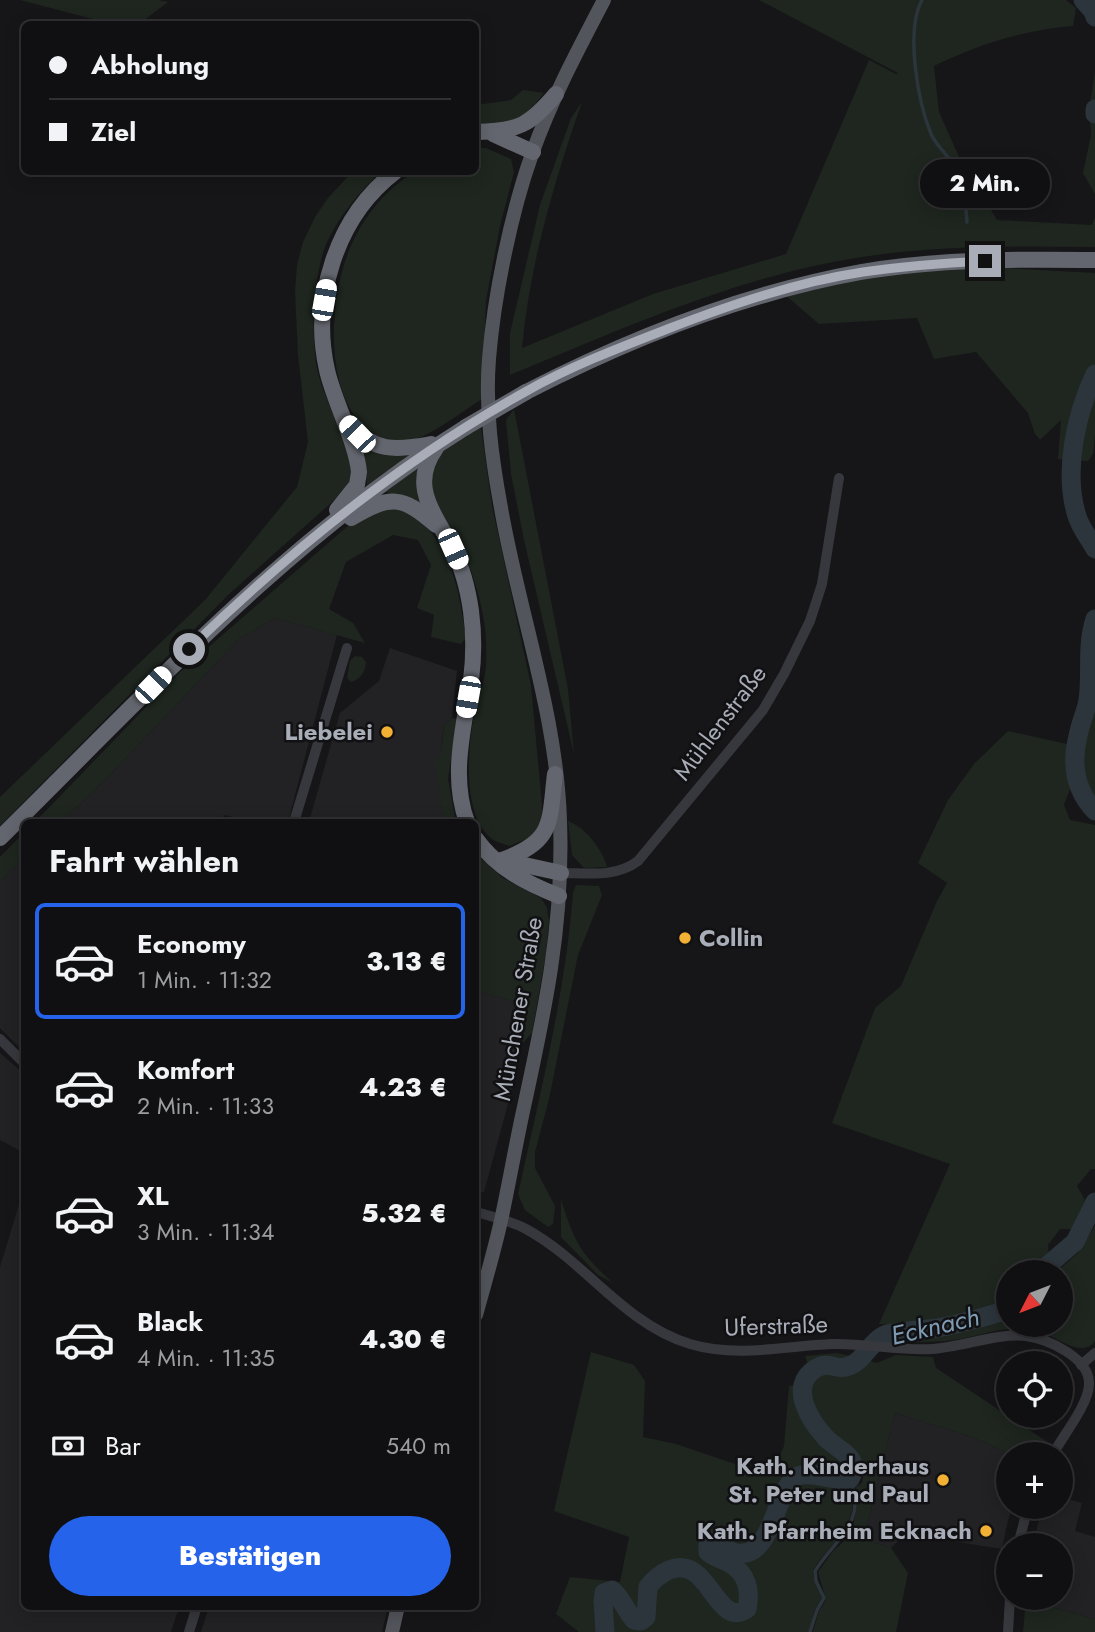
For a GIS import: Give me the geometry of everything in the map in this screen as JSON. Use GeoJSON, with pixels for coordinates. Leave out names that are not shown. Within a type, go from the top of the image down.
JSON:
{"type":"FeatureCollection","features":[{"type":"Feature","properties":{"kind":"highway"},"geometry":{"type":"LineString","coordinates":[[482,132],[511,130],[525,125],[556,94]]}},
{"type":"Feature","properties":{"kind":"highway"},"geometry":{"type":"LineString","coordinates":[[482,132],[508,139],[533,152]]}},
{"type":"Feature","properties":{"kind":"highway"},"geometry":{"type":"LineString","coordinates":[[302,548],[350,496],[359,479],[359,465],[327,370],[322,321],[329,272],[338,246],[353,218],[370,195],[391,175]]}},
{"type":"Feature","properties":{"kind":"highway"},"geometry":{"type":"LineString","coordinates":[[0,838],[206,631],[302,548],[399,471],[526,392],[621,347],[691,320],[780,291],[861,272],[929,264],[1012,259],[1095,260]]}},
{"type":"Feature","properties":{"kind":"highway"},"geometry":{"type":"LineString","coordinates":[[343,419],[357,434],[379,446],[399,450],[441,443]]}},
{"type":"Feature","properties":{"kind":"highway"},"geometry":{"type":"LineString","coordinates":[[441,443],[427,461],[424,486],[467,586],[474,643],[472,678],[458,776],[466,819]]}},
{"type":"Feature","properties":{"kind":"highway"},"geometry":{"type":"LineString","coordinates":[[302,548],[363,511],[389,501],[413,506],[441,529]]}},
{"type":"Feature","properties":{"kind":"highway"},"geometry":{"type":"LineString","coordinates":[[496,858],[527,851],[544,834],[550,816],[555,774]]}},
{"type":"Feature","properties":{"kind":"highway"},"geometry":{"type":"LineString","coordinates":[[479,842],[508,873],[559,896]]}},
{"type":"Feature","properties":{"kind":"highway"},"geometry":{"type":"LineString","coordinates":[[496,858],[561,873]]}},
{"type":"Feature","properties":{"kind":"main road","name":"Münchener Straße"},"geometry":{"type":"LineString","coordinates":[[479,1303],[501,1219],[544,1016],[556,944],[561,873],[560,817],[555,774],[539,681],[500,507],[489,426],[489,359],[499,293],[520,192],[556,94],[604,0]]}},
{"type":"Feature","properties":{"kind":"main road"},"geometry":{"type":"LineString","coordinates":[[392,1632],[397,1610]]}},
{"type":"Feature","properties":{"kind":"street","name":"Mühlenstraße"},"geometry":{"type":"LineString","coordinates":[[561,873],[613,873],[626,870],[638,861],[763,710],[810,621],[826,564],[839,478]]}},
{"type":"Feature","properties":{"kind":"street"},"geometry":{"type":"LineString","coordinates":[[295,819],[347,648]]}},
{"type":"Feature","properties":{"kind":"street"},"geometry":{"type":"LineString","coordinates":[[0,1039],[21,1059]]}},
{"type":"Feature","properties":{"kind":"street","name":"Uferstraße"},"geometry":{"type":"LineString","coordinates":[[479,1213],[525,1228],[547,1242],[636,1316],[677,1339],[715,1349],[748,1351],[834,1344],[931,1349],[1008,1336],[1026,1336],[1044,1340],[1062,1349],[1081,1365]]}},
{"type":"Feature","properties":{"kind":"street"},"geometry":{"type":"LineString","coordinates":[[1060,1442],[1087,1394],[1090,1383],[1081,1365],[1095,1353]]}},
{"type":"Feature","properties":{"kind":"street"},"geometry":{"type":"LineString","coordinates":[[189,1632],[196,1610]]}},
{"type":"Feature","properties":{"kind":"street"},"geometry":{"type":"LineString","coordinates":[[1009,1632],[1010,1610]]}},
{"type":"Feature","properties":{"kind":"shaded area"},"geometry":{"type":"Polygon","coordinates":[[[20,0],[168,2],[143,21],[100,21],[20,0]]]}},
{"type":"Feature","properties":{"kind":"shaded area"},"geometry":{"type":"Polygon","coordinates":[[[759,0],[1066,0],[1076,8],[1073,26],[1002,39],[934,66],[939,112],[960,159],[997,220],[1092,225],[1095,217],[1095,247],[949,248],[891,253],[816,266],[726,290],[510,375],[510,333],[540,205],[571,118],[582,102],[544,223],[522,348],[653,294],[786,254],[869,60],[898,73],[759,0]]]}},
{"type":"Feature","properties":{"kind":"shaded area"},"geometry":{"type":"Polygon","coordinates":[[[1095,72],[1095,194],[1083,173],[1091,135],[1089,108],[1095,72]]]}},
{"type":"Feature","properties":{"kind":"shaded area"},"geometry":{"type":"Polygon","coordinates":[[[523,90],[544,93],[529,110],[515,120],[479,125],[479,105],[511,100],[523,90]]]}},
{"type":"Feature","properties":{"kind":"shaded area"},"geometry":{"type":"Polygon","coordinates":[[[479,148],[486,148],[511,159],[514,172],[500,226],[486,301],[482,399],[444,425],[402,443],[382,439],[357,419],[346,400],[339,379],[334,333],[338,288],[354,239],[370,213],[410,175],[479,175],[479,148]]]}},
{"type":"Feature","properties":{"kind":"shaded area"},"geometry":{"type":"Polygon","coordinates":[[[349,175],[378,175],[352,203],[328,240],[319,269],[314,305],[314,342],[318,373],[349,458],[351,481],[341,494],[228,595],[0,826],[0,797],[205,600],[297,487],[308,442],[298,355],[295,292],[297,265],[303,242],[328,198],[349,175]]]}},
{"type":"Feature","properties":{"kind":"shaded area"},"geometry":{"type":"Polygon","coordinates":[[[1004,268],[1095,273],[1095,435],[1093,454],[1088,461],[1058,459],[1061,420],[1040,440],[1035,434],[1028,413],[976,352],[934,359],[917,318],[819,324],[784,294],[855,277],[921,270],[1004,268]]]}},
{"type":"Feature","properties":{"kind":"shaded area"},"geometry":{"type":"Polygon","coordinates":[[[514,409],[568,689],[574,754],[511,474],[506,420],[514,409]]]}},
{"type":"Feature","properties":{"kind":"shaded area"},"geometry":{"type":"Polygon","coordinates":[[[481,428],[492,506],[531,685],[542,805],[541,826],[533,836],[510,846],[495,841],[484,830],[471,799],[470,742],[486,670],[485,627],[469,564],[441,512],[430,477],[435,461],[453,444],[481,428]]]}},
{"type":"Feature","properties":{"kind":"shaded area"},"geometry":{"type":"Polygon","coordinates":[[[358,439],[414,452],[367,485],[365,463],[358,439]]]}},
{"type":"Feature","properties":{"kind":"shaded area"},"geometry":{"type":"Polygon","coordinates":[[[419,467],[416,480],[424,507],[385,492],[419,467]]]}},
{"type":"Feature","properties":{"kind":"shaded area"},"geometry":{"type":"Polygon","coordinates":[[[380,507],[402,508],[410,511],[431,533],[453,575],[466,638],[461,644],[431,637],[434,615],[417,608],[431,565],[418,540],[393,535],[346,562],[329,609],[353,623],[365,643],[275,618],[239,639],[64,819],[38,819],[181,671],[349,525],[380,507]]]}},
{"type":"Feature","properties":{"kind":"shaded area"},"geometry":{"type":"Polygon","coordinates":[[[275,618],[337,635],[289,818],[242,819],[224,815],[223,819],[64,819],[103,782],[239,639],[275,618]]]}},
{"type":"Feature","properties":{"kind":"shaded area"},"geometry":{"type":"Polygon","coordinates":[[[390,648],[457,671],[452,718],[444,725],[442,739],[441,803],[444,819],[310,819],[340,713],[379,681],[390,648]]]}},
{"type":"Feature","properties":{"kind":"shaded area"},"geometry":{"type":"Polygon","coordinates":[[[355,656],[362,657],[366,662],[360,677],[351,682],[347,678],[350,661],[355,656]]]}},
{"type":"Feature","properties":{"kind":"shaded area"},"geometry":{"type":"Polygon","coordinates":[[[1095,713],[1095,797],[1085,775],[1082,755],[1095,713]]]}},
{"type":"Feature","properties":{"kind":"shaded area"},"geometry":{"type":"Polygon","coordinates":[[[452,718],[457,719],[448,779],[455,819],[444,819],[434,761],[441,755],[444,725],[452,718]]]}},
{"type":"Feature","properties":{"kind":"shaded area"},"geometry":{"type":"Polygon","coordinates":[[[1008,731],[1067,744],[1070,789],[1064,805],[1070,820],[1095,825],[1095,1169],[1091,1169],[1077,1186],[1085,1200],[1072,1229],[1060,1229],[1048,1245],[1049,1254],[1053,1254],[1046,1260],[996,1260],[996,1331],[943,1341],[868,1339],[889,1324],[879,1324],[950,1164],[832,1123],[875,1008],[901,986],[947,883],[918,863],[948,800],[974,764],[1008,731]]]}},
{"type":"Feature","properties":{"kind":"shaded area"},"geometry":{"type":"Polygon","coordinates":[[[568,821],[592,840],[607,867],[584,868],[572,855],[568,821]]]}},
{"type":"Feature","properties":{"kind":"shaded area"},"geometry":{"type":"Polygon","coordinates":[[[21,836],[21,860],[0,881],[0,857],[21,836]]]}},
{"type":"Feature","properties":{"kind":"shaded area"},"geometry":{"type":"Polygon","coordinates":[[[479,857],[503,878],[541,898],[547,908],[549,921],[546,953],[532,1033],[522,1044],[528,1005],[479,992],[479,857]]]}},
{"type":"Feature","properties":{"kind":"shaded area"},"geometry":{"type":"Polygon","coordinates":[[[21,860],[21,1049],[0,1028],[0,881],[21,860]]]}},
{"type":"Feature","properties":{"kind":"shaded area"},"geometry":{"type":"Polygon","coordinates":[[[576,885],[599,886],[602,895],[578,955],[549,1099],[535,1152],[535,1168],[555,1206],[553,1224],[548,1227],[525,1210],[518,1194],[558,1007],[576,885]]]}},
{"type":"Feature","properties":{"kind":"shaded area"},"geometry":{"type":"Polygon","coordinates":[[[479,992],[528,1005],[511,1093],[484,1192],[479,1193],[479,992]]]}},
{"type":"Feature","properties":{"kind":"shaded area"},"geometry":{"type":"Polygon","coordinates":[[[0,1053],[21,1071],[21,1151],[0,1140],[0,1053]]]}},
{"type":"Feature","properties":{"kind":"shaded area"},"geometry":{"type":"Polygon","coordinates":[[[21,1198],[21,1610],[178,1610],[171,1632],[0,1632],[0,1267],[21,1198]]]}},
{"type":"Feature","properties":{"kind":"shaded area"},"geometry":{"type":"Polygon","coordinates":[[[561,1200],[580,1246],[613,1283],[598,1275],[561,1237],[561,1200]]]}},
{"type":"Feature","properties":{"kind":"shaded area"},"geometry":{"type":"Polygon","coordinates":[[[1095,1226],[1095,1341],[1089,1347],[1081,1348],[1051,1337],[1073,1337],[1073,1260],[1070,1260],[1078,1253],[1095,1226]]]}},
{"type":"Feature","properties":{"kind":"shaded area"},"geometry":{"type":"Polygon","coordinates":[[[591,1352],[634,1365],[645,1381],[643,1437],[676,1444],[771,1476],[784,1446],[789,1386],[795,1385],[807,1362],[805,1356],[837,1353],[855,1357],[842,1362],[814,1365],[806,1372],[798,1387],[804,1408],[819,1433],[849,1461],[850,1467],[845,1475],[808,1470],[796,1472],[779,1491],[757,1542],[748,1549],[737,1550],[713,1538],[706,1543],[705,1551],[736,1571],[745,1583],[743,1606],[737,1609],[728,1605],[696,1570],[679,1564],[661,1570],[640,1589],[641,1612],[638,1615],[634,1615],[620,1592],[613,1588],[602,1591],[600,1632],[579,1632],[556,1614],[570,1577],[620,1582],[629,1537],[554,1511],[591,1352]]]}},
{"type":"Feature","properties":{"kind":"shaded area"},"geometry":{"type":"Polygon","coordinates":[[[896,1355],[933,1357],[936,1368],[996,1408],[996,1428],[1026,1428],[1047,1442],[996,1442],[996,1448],[972,1437],[895,1413],[864,1539],[891,1548],[908,1573],[896,1632],[813,1632],[819,1611],[826,1600],[818,1572],[834,1550],[849,1537],[854,1522],[856,1487],[862,1483],[864,1472],[851,1451],[833,1438],[822,1425],[810,1403],[809,1388],[815,1377],[824,1372],[851,1374],[870,1361],[877,1363],[896,1355]]]}},
{"type":"Feature","properties":{"kind":"shaded area","name":"Kath. Kinderhaus St. Peter und Paul"},"geometry":{"type":"Polygon","coordinates":[[[895,1413],[972,1437],[996,1448],[996,1519],[1008,1519],[1005,1533],[996,1533],[996,1548],[909,1529],[891,1548],[864,1539],[895,1413]]]}},
{"type":"Feature","properties":{"kind":"shaded area"},"geometry":{"type":"Polygon","coordinates":[[[807,1479],[849,1489],[852,1501],[848,1522],[813,1570],[814,1580],[822,1598],[815,1609],[809,1632],[610,1632],[611,1602],[636,1623],[648,1624],[655,1621],[652,1591],[659,1581],[678,1571],[694,1576],[727,1617],[736,1620],[749,1615],[754,1594],[748,1573],[740,1565],[716,1553],[712,1547],[716,1544],[737,1558],[753,1555],[771,1536],[787,1496],[795,1485],[807,1479]]]}},
{"type":"Feature","properties":{"kind":"shaded area"},"geometry":{"type":"Polygon","coordinates":[[[1073,1500],[1082,1503],[1075,1531],[1095,1537],[1095,1619],[1062,1610],[1073,1610],[1073,1533],[1036,1533],[1039,1519],[1073,1519],[1073,1500]]]}},
{"type":"Feature","properties":{"kind":"shaded area"},"geometry":{"type":"Polygon","coordinates":[[[208,1610],[387,1610],[382,1632],[201,1632],[208,1610]]]}},
{"type":"Feature","properties":{"kind":"shaded area"},"geometry":{"type":"Polygon","coordinates":[[[1025,1610],[1062,1610],[1095,1619],[1095,1632],[1023,1632],[1025,1610]]]}},
{"type":"Feature","properties":{"kind":"waterway"},"geometry":{"type":"LineString","coordinates":[[922,0],[914,30],[918,86],[931,134],[950,160],[961,182],[967,222]]}},
{"type":"Feature","properties":{"kind":"waterway","name":"Ecknach"},"geometry":{"type":"LineString","coordinates":[[1083,0],[1095,17]]}},
{"type":"Feature","properties":{"kind":"waterway","name":"Ecknach"},"geometry":{"type":"LineString","coordinates":[[1095,109],[1095,114]]}},
{"type":"Feature","properties":{"kind":"waterway","name":"Ecknach"},"geometry":{"type":"LineString","coordinates":[[1095,374],[1077,425],[1071,481],[1078,520],[1095,549]]}},
{"type":"Feature","properties":{"kind":"waterway","name":"Ecknach"},"geometry":{"type":"LineString","coordinates":[[1095,619],[1091,640],[1088,700],[1075,757],[1079,785],[1095,811]]}},
{"type":"Feature","properties":{"kind":"waterway","name":"Ecknach"},"geometry":{"type":"LineString","coordinates":[[1054,1260],[1075,1242],[1095,1202]]}},
{"type":"Feature","properties":{"kind":"waterway","name":"Ecknach"},"geometry":{"type":"LineString","coordinates":[[605,1632],[604,1593],[612,1590],[634,1620],[641,1621],[646,1617],[648,1587],[669,1570],[683,1568],[694,1572],[727,1609],[736,1613],[747,1609],[748,1589],[744,1577],[735,1567],[708,1552],[708,1545],[713,1541],[733,1552],[749,1552],[766,1535],[783,1495],[796,1477],[808,1474],[844,1480],[850,1479],[853,1471],[851,1459],[826,1438],[808,1413],[802,1394],[807,1376],[824,1365],[842,1368],[852,1365],[887,1334],[949,1326],[996,1313]]}},
{"type":"Feature","properties":{"kind":"waterway"},"geometry":{"type":"LineString","coordinates":[[810,1632],[824,1598],[816,1581],[815,1571],[846,1530],[855,1508],[850,1479]]}},
{"type":"Feature","properties":{"kind":"place","name":"Liebelei"},"geometry":{"type":"Point","coordinates":[387,732]}},
{"type":"Feature","properties":{"kind":"place","name":"Collin"},"geometry":{"type":"Point","coordinates":[685,938]}},
{"type":"Feature","properties":{"kind":"place","name":"Kath. Kinderhaus St. Peter und Paul"},"geometry":{"type":"Point","coordinates":[943,1480]}},
{"type":"Feature","properties":{"kind":"place","name":"Kath. Pfarrheim Ecknach"},"geometry":{"type":"Point","coordinates":[986,1531]}},
{"type":"Feature","properties":{"kind":"route"},"geometry":{"type":"LineString","coordinates":[[189,649],[244,597],[302,548],[408,465],[506,403],[568,370],[691,320],[767,294],[861,272],[985,261]]}}]}
